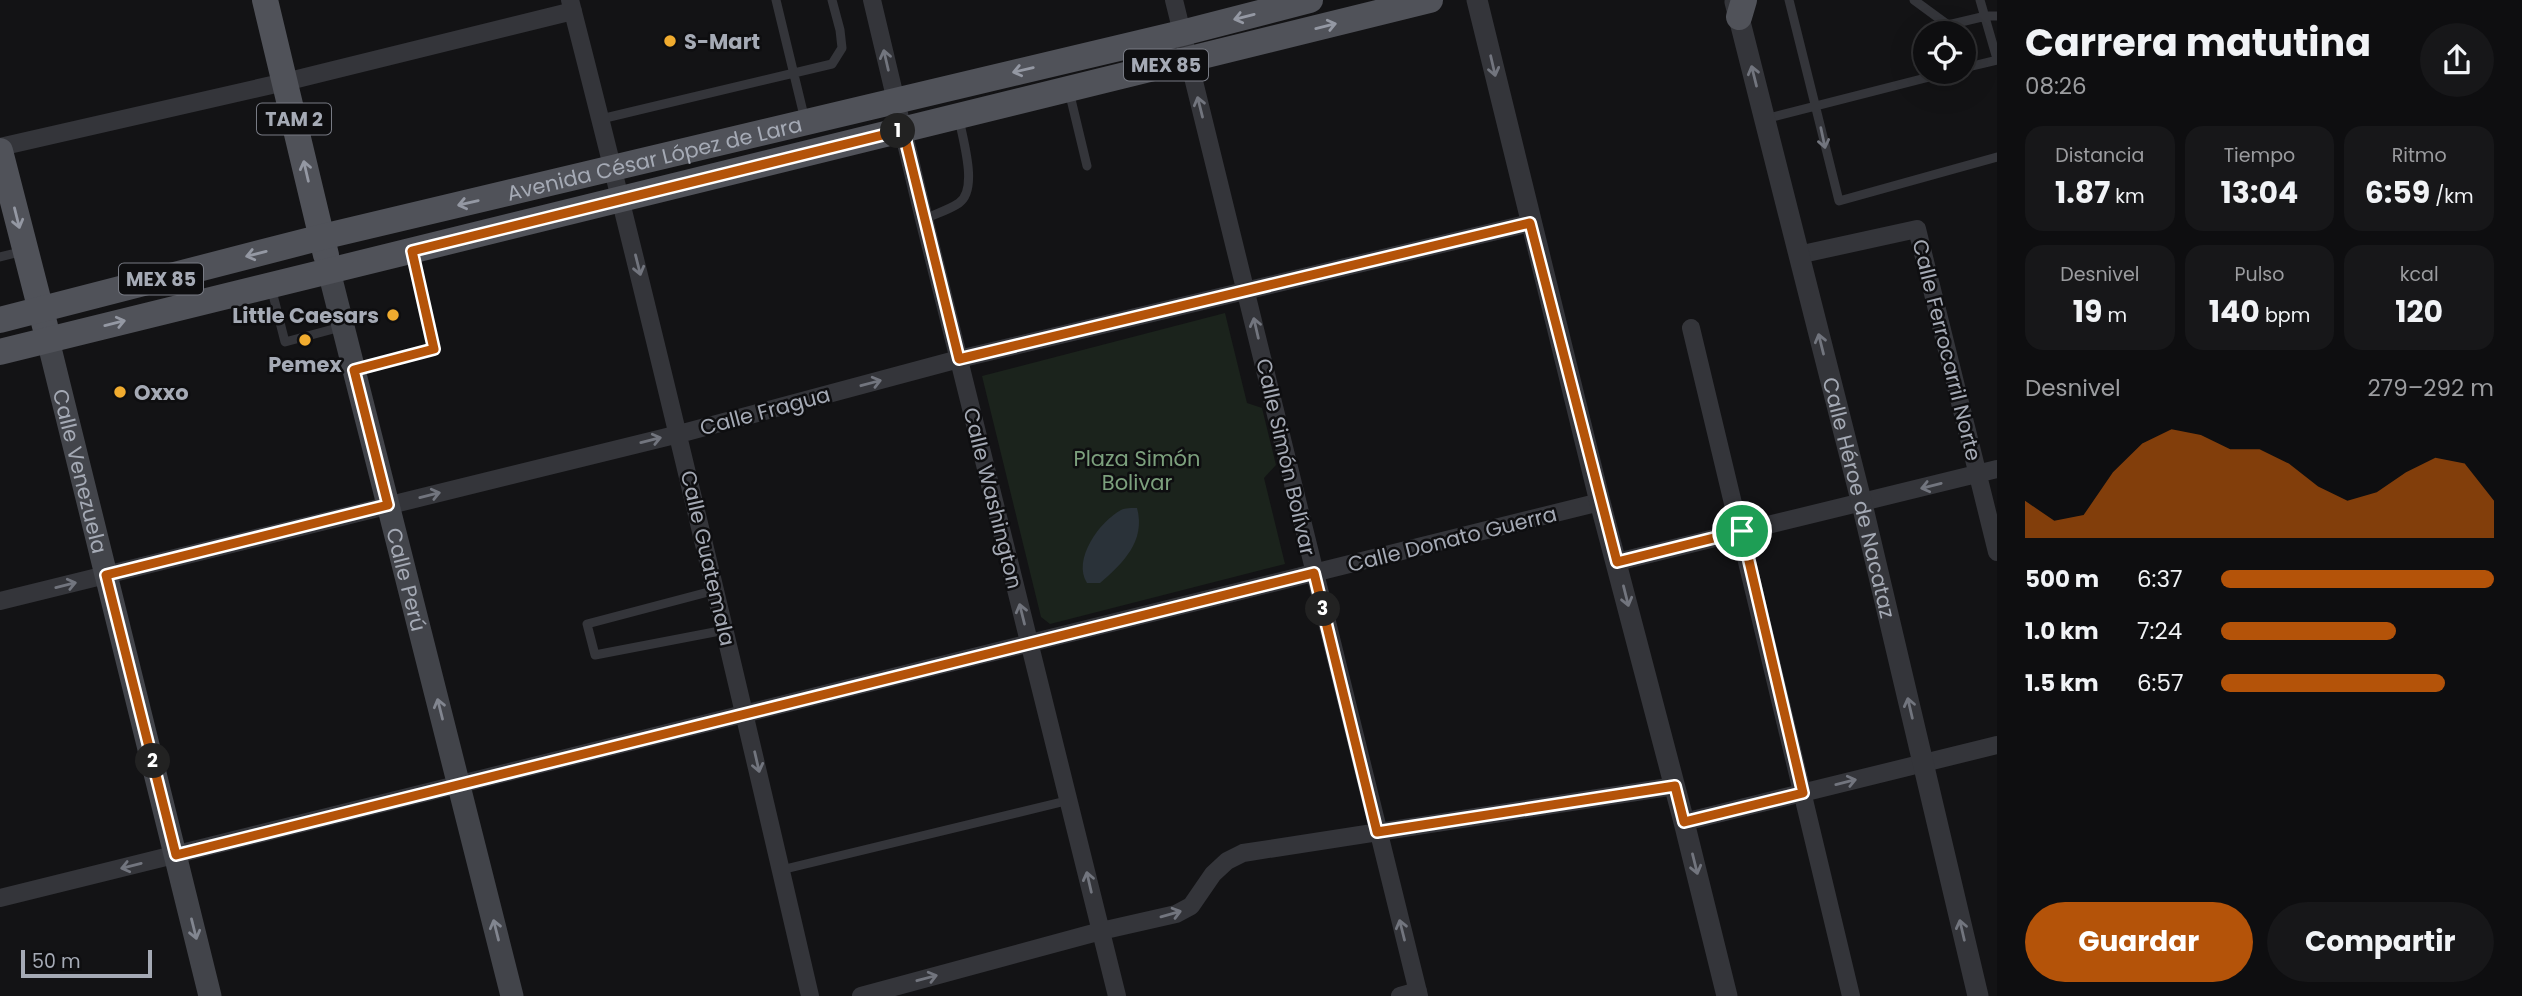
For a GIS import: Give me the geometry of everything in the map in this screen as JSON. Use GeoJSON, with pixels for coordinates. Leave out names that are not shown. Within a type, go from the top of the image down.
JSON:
{"type":"FeatureCollection","features":[{"type":"Feature","properties":{"kind":"main road","name":"Calle Perú"},"geometry":{"type":"LineString","coordinates":[[265,0],[329,271],[512,996]]}},
{"type":"Feature","properties":{"kind":"main road","name":"Avenida César López de Lara"},"geometry":{"type":"LineString","coordinates":[[0,320],[322,237],[1182,33],[1310,0]]}},
{"type":"Feature","properties":{"kind":"main road","name":"Avenida César López de Lara"},"geometry":{"type":"LineString","coordinates":[[0,352],[1430,0]]}},
{"type":"Feature","properties":{"kind":"main road","name":"Calle Venezuela"},"geometry":{"type":"LineString","coordinates":[[0,149],[13,254],[41,310],[210,996]]}},
{"type":"Feature","properties":{"kind":"street","name":"Calle Washington"},"geometry":{"type":"LineString","coordinates":[[872,0],[1117,996]]}},
{"type":"Feature","properties":{"kind":"street","name":"Calle Simón Bolívar"},"geometry":{"type":"LineString","coordinates":[[1174,0],[1377,832],[1412,994]]}},
{"type":"Feature","properties":{"kind":"street"},"geometry":{"type":"LineString","coordinates":[[1478,0],[1530,223],[1727,996]]}},
{"type":"Feature","properties":{"kind":"street"},"geometry":{"type":"LineString","coordinates":[[0,149],[285,82],[571,5]]}},
{"type":"Feature","properties":{"kind":"street","name":"Calle Guatemala"},"geometry":{"type":"LineString","coordinates":[[571,5],[679,433],[810,996]]}},
{"type":"Feature","properties":{"kind":"street","name":"Calle Héroe de Nacataz"},"geometry":{"type":"LineString","coordinates":[[1739,6],[1798,254],[1862,504],[1978,996]]}},
{"type":"Feature","properties":{"kind":"street","name":"Calle Fragua"},"geometry":{"type":"LineString","coordinates":[[0,601],[679,433],[959,359],[1530,223]]}},
{"type":"Feature","properties":{"kind":"street","name":"Calle Ferrocarril Norte"},"geometry":{"type":"LineString","coordinates":[[1798,254],[1917,229],[1997,552]]}},
{"type":"Feature","properties":{"kind":"street"},"geometry":{"type":"LineString","coordinates":[[1691,328],[1742,531],[1851,996]]}},
{"type":"Feature","properties":{"kind":"street"},"geometry":{"type":"LineString","coordinates":[[1617,562],[1997,469]]}},
{"type":"Feature","properties":{"kind":"street","name":"Calle Donato Guerra"},"geometry":{"type":"LineString","coordinates":[[0,898],[1600,502]]}},
{"type":"Feature","properties":{"kind":"street"},"geometry":{"type":"LineString","coordinates":[[1684,822],[1997,745]]}},
{"type":"Feature","properties":{"kind":"street"},"geometry":{"type":"LineString","coordinates":[[861,996],[1101,931],[1176,914],[1191,906],[1213,874],[1227,861],[1243,853],[1675,786]]}},
{"type":"Feature","properties":{"kind":"lane"},"geometry":{"type":"LineString","coordinates":[[776,0],[806,121]]}},
{"type":"Feature","properties":{"kind":"lane"},"geometry":{"type":"LineString","coordinates":[[601,119],[828,66],[842,48],[832,0]]}},
{"type":"Feature","properties":{"kind":"lane"},"geometry":{"type":"LineString","coordinates":[[1789,0],[1839,201],[1997,157]]}},
{"type":"Feature","properties":{"kind":"lane"},"geometry":{"type":"LineString","coordinates":[[1914,0],[1948,25],[1997,16]]}},
{"type":"Feature","properties":{"kind":"lane"},"geometry":{"type":"LineString","coordinates":[[1976,65],[1997,59],[1980,0]]}},
{"type":"Feature","properties":{"kind":"lane"},"geometry":{"type":"LineString","coordinates":[[1765,118],[1913,81]]}},
{"type":"Feature","properties":{"kind":"lane"},"geometry":{"type":"LineString","coordinates":[[1068,89],[1087,166]]}},
{"type":"Feature","properties":{"kind":"lane"},"geometry":{"type":"LineString","coordinates":[[924,219],[961,202],[969,188],[970,177],[958,116]]}},
{"type":"Feature","properties":{"kind":"lane"},"geometry":{"type":"LineString","coordinates":[[354,370],[434,349],[412,251]]}},
{"type":"Feature","properties":{"kind":"lane"},"geometry":{"type":"LineString","coordinates":[[270,285],[285,342],[343,326]]}},
{"type":"Feature","properties":{"kind":"lane"},"geometry":{"type":"LineString","coordinates":[[716,590],[587,624],[596,655],[725,630]]}},
{"type":"Feature","properties":{"kind":"lane"},"geometry":{"type":"LineString","coordinates":[[781,870],[1070,800]]}},
{"type":"Feature","properties":{"kind":"green space","name":"Plaza Simón Bolivar"},"geometry":{"type":"Polygon","coordinates":[[[1225,313],[1247,403],[1262,408],[1276,465],[1264,478],[1285,564],[1050,624],[1041,617],[982,376],[1225,313]]]}},
{"type":"Feature","properties":{"kind":"shaded area"},"geometry":{"type":"Polygon","coordinates":[[[1137,508],[1138,531],[1124,559],[1100,583],[1087,583],[1083,564],[1090,542],[1104,523],[1121,510],[1137,508]]]}},
{"type":"Feature","properties":{"kind":"place","name":"S-Mart"},"geometry":{"type":"Point","coordinates":[670,41]}},
{"type":"Feature","properties":{"kind":"place","name":"Little Caesars"},"geometry":{"type":"Point","coordinates":[393,315]}},
{"type":"Feature","properties":{"kind":"place","name":"Pemex"},"geometry":{"type":"Point","coordinates":[305,340]}},
{"type":"Feature","properties":{"kind":"place","name":"Oxxo"},"geometry":{"type":"Point","coordinates":[120,392]}},
{"type":"Feature","properties":{"kind":"route"},"geometry":{"type":"LineString","coordinates":[[903,130],[959,359],[1530,223],[1617,562],[1742,531],[1803,793],[1684,822],[1675,786],[1377,832],[1314,573],[176,855],[106,575],[388,505],[354,370],[434,349],[412,251],[903,130]]}}]}
